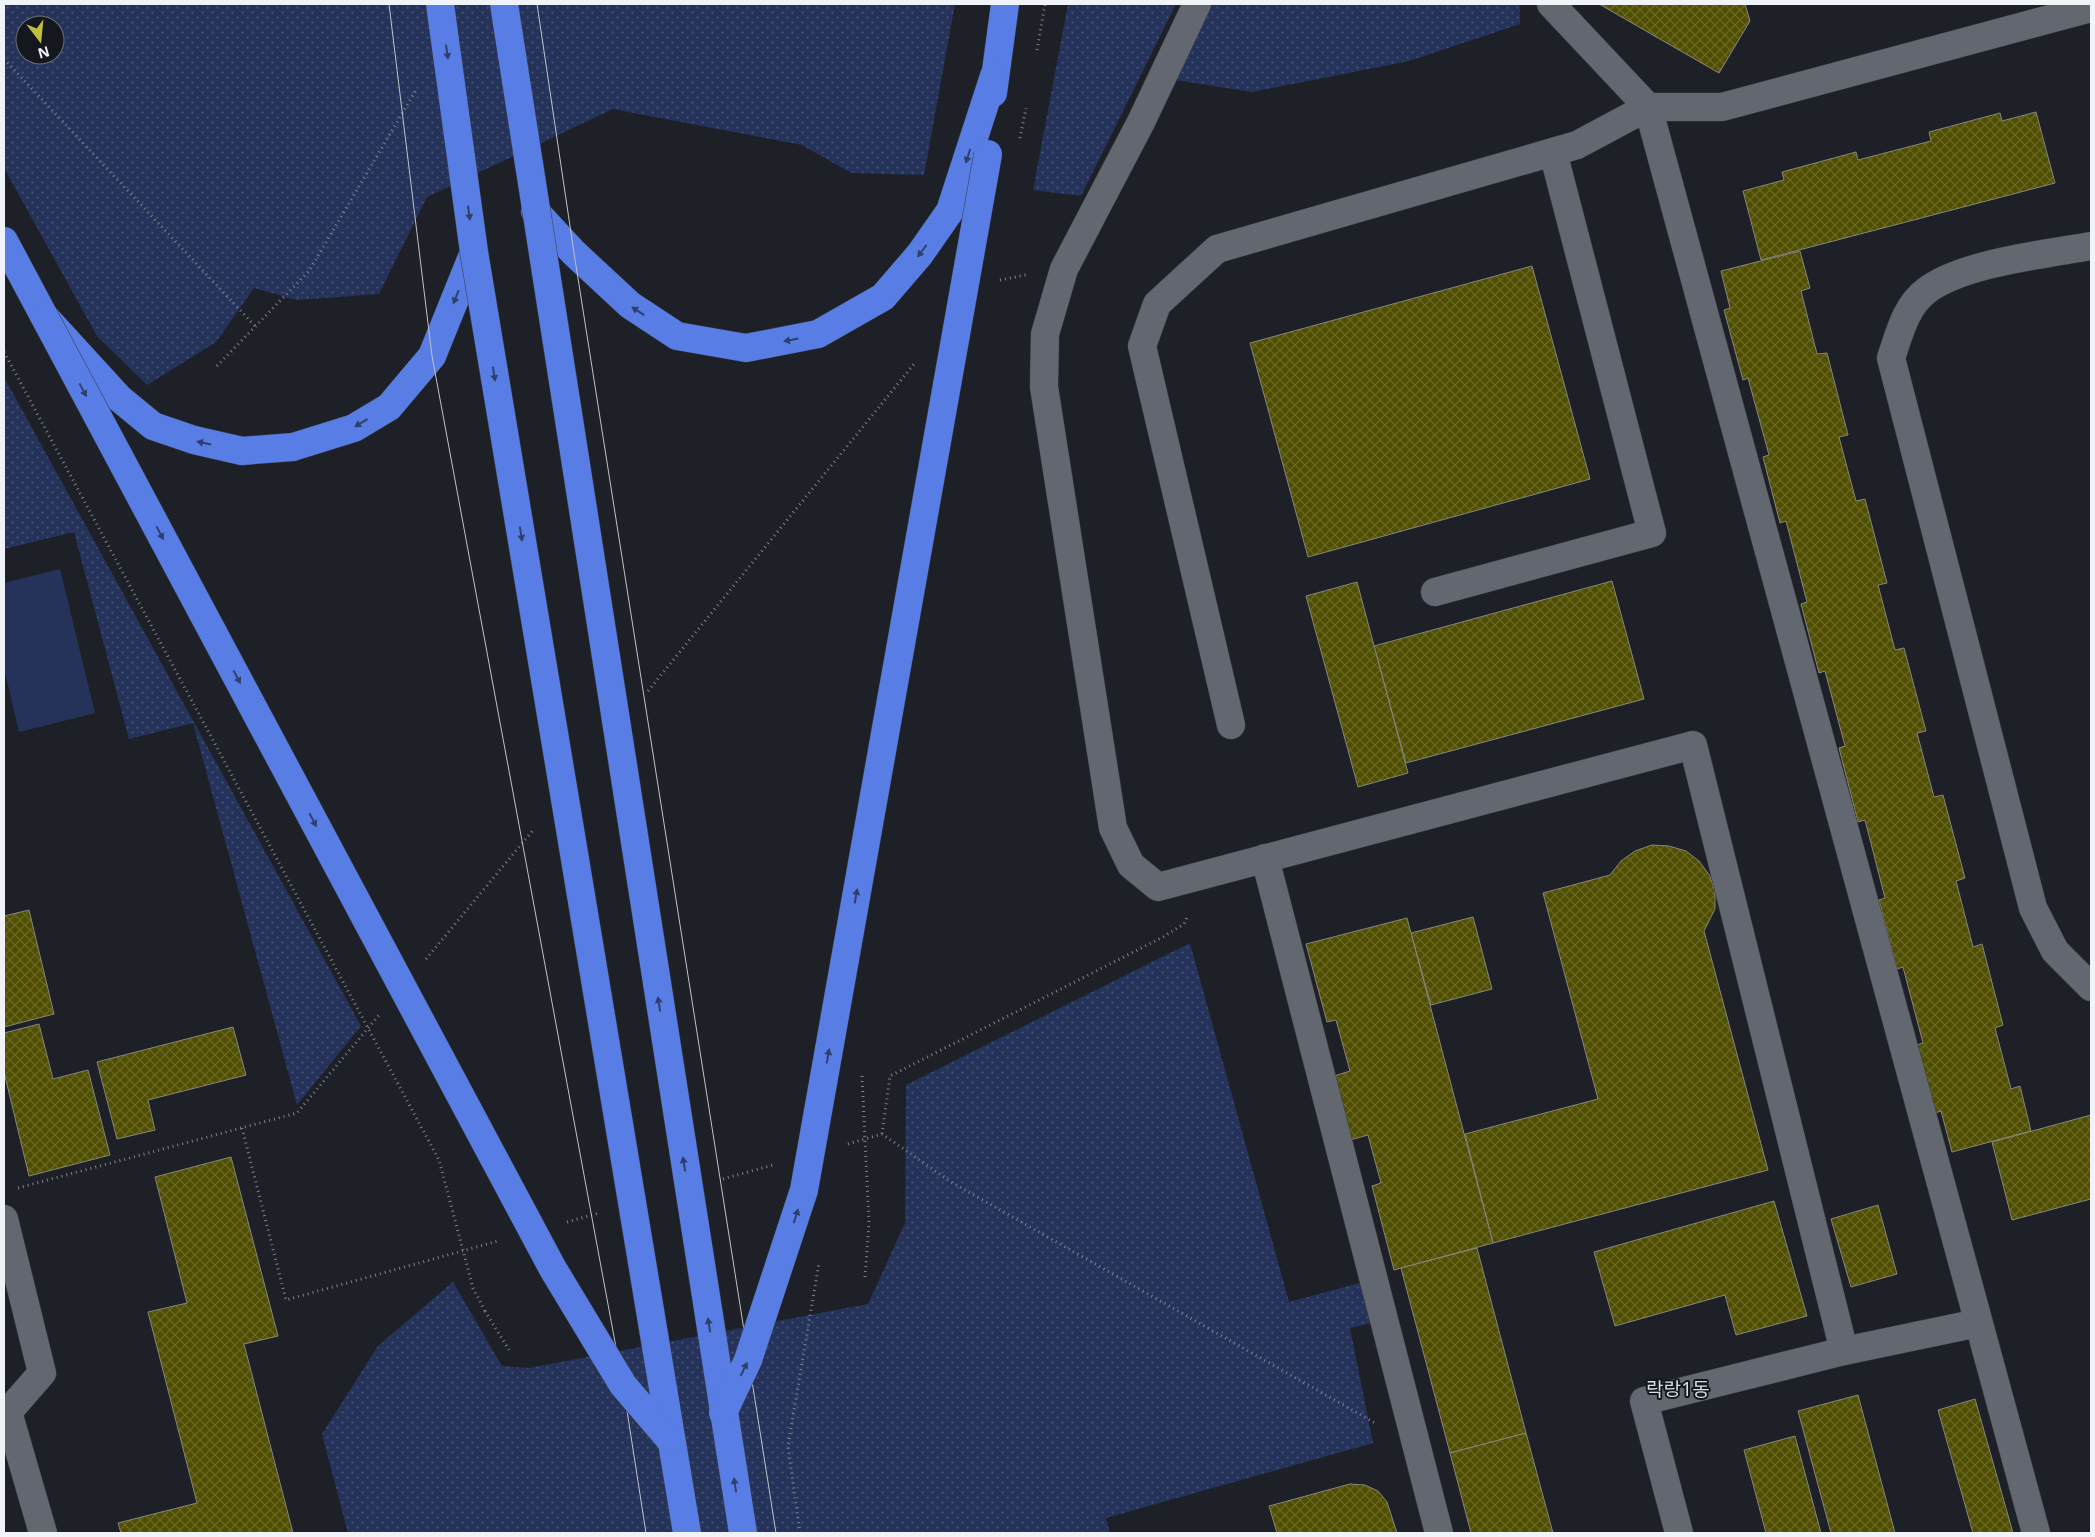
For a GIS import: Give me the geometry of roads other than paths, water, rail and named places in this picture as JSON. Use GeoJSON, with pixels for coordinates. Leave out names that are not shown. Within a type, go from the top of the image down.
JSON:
{"type":"FeatureCollection","features":[{"type":"Feature","properties":{"kind":"highway"},"geometry":{"type":"LineString","coordinates":[[440,4],[474,252],[687,1533]]}},
{"type":"Feature","properties":{"kind":"highway"},"geometry":{"type":"LineString","coordinates":[[504,4],[743,1533]]}},
{"type":"Feature","properties":{"kind":"highway"},"geometry":{"type":"LineString","coordinates":[[723,1413],[748,1360],[804,1190],[988,154],[994,76],[1005,4]]}},
{"type":"Feature","properties":{"kind":"highway"},"geometry":{"type":"LineString","coordinates":[[535,211],[574,252],[630,305],[677,336],[746,348],[818,334],[883,297],[920,254],[950,212],[994,76]]}},
{"type":"Feature","properties":{"kind":"highway"},"geometry":{"type":"LineString","coordinates":[[4,241],[553,1268],[623,1385],[671,1440]]}},
{"type":"Feature","properties":{"kind":"highway"},"geometry":{"type":"LineString","coordinates":[[44,316],[119,398],[153,426],[194,440],[242,451],[293,446],[354,428],[389,407],[432,356],[474,252]]}},
{"type":"Feature","properties":{"kind":"street"},"geometry":{"type":"LineString","coordinates":[[1197,4],[1141,122],[1064,269],[1044,334],[1044,387],[1113,828],[1131,865],[1158,887],[1693,745],[1844,1351]]}},
{"type":"Feature","properties":{"kind":"street"},"geometry":{"type":"LineString","coordinates":[[1551,4],[1648,107],[2036,1533]]}},
{"type":"Feature","properties":{"kind":"street"},"geometry":{"type":"LineString","coordinates":[[1231,725],[1142,346],[1158,304],[1217,248],[1577,145],[1648,107],[1722,107],[2091,8]]}},
{"type":"Feature","properties":{"kind":"street"},"geometry":{"type":"LineString","coordinates":[[1434,592],[1652,533],[1553,152]]}},
{"type":"Feature","properties":{"kind":"street"},"geometry":{"type":"LineString","coordinates":[[2091,246],[2014,260],[1961,273],[1925,291],[1904,318],[1891,358],[2033,908],[2055,951],[2091,987]]}},
{"type":"Feature","properties":{"kind":"street"},"geometry":{"type":"LineString","coordinates":[[1265,858],[1377,1286],[1439,1533]]}},
{"type":"Feature","properties":{"kind":"street"},"geometry":{"type":"LineString","coordinates":[[4,1219],[42,1373],[6,1412],[42,1533]]}},
{"type":"Feature","properties":{"kind":"street"},"geometry":{"type":"LineString","coordinates":[[1679,1533],[1644,1401],[1844,1351],[1978,1322]]}},
{"type":"Feature","properties":{"kind":"tram line"},"geometry":{"type":"LineString","coordinates":[[389,4],[432,356],[623,1385],[646,1533]]}},
{"type":"Feature","properties":{"kind":"tram line"},"geometry":{"type":"LineString","coordinates":[[537,4],[574,253],[776,1533]]}},
{"type":"Feature","properties":{"kind":"district","name":"락랑1동"},"geometry":{"type":"Point","coordinates":[1678,1389]}}]}
